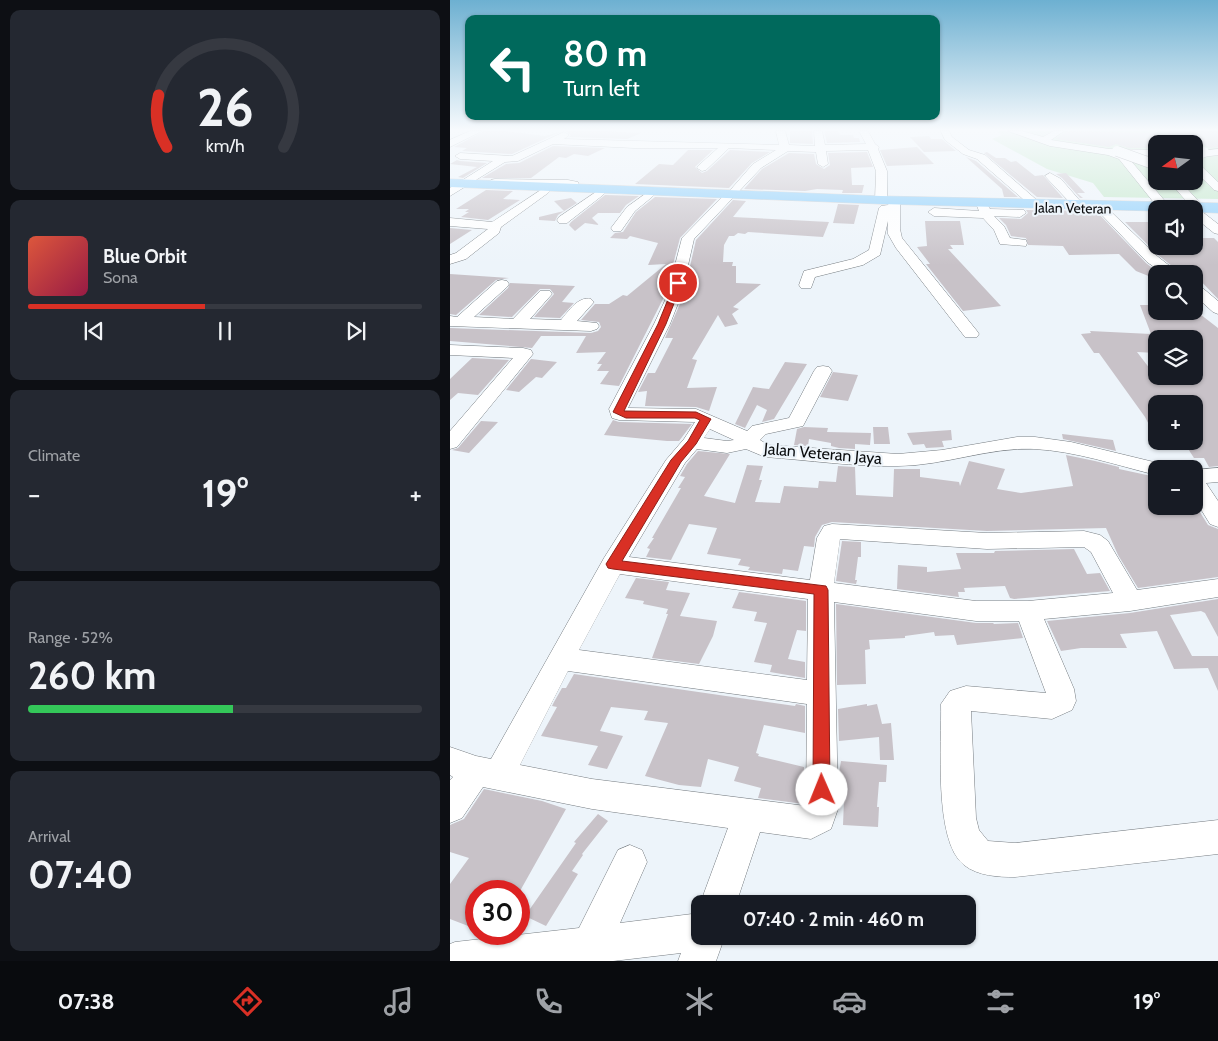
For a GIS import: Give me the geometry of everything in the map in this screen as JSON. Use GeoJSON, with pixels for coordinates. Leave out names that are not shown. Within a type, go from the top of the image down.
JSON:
{"type":"FeatureCollection","features":[{"type":"Feature","properties":{"kind":"highway","name":"Jalan Veteran"},"geometry":{"type":"LineString","coordinates":[[453,187],[507,184],[887,202],[1148,206]]}},
{"type":"Feature","properties":{"kind":"highway","name":"Jalan Veteran"},"geometry":{"type":"LineString","coordinates":[[453,187],[648,195],[729,196]]}},
{"type":"Feature","properties":{"kind":"highway","name":"Jalan Veteran"},"geometry":{"type":"LineString","coordinates":[[887,202],[984,211],[1148,206]]}},
{"type":"Feature","properties":{"kind":"street"},"geometry":{"type":"LineString","coordinates":[[453,187],[473,176]]}},
{"type":"Feature","properties":{"kind":"street"},"geometry":{"type":"LineString","coordinates":[[729,196],[748,176]]}},
{"type":"Feature","properties":{"kind":"street"},"geometry":{"type":"LineString","coordinates":[[882,176],[896,241],[908,252],[971,334]]}},
{"type":"Feature","properties":{"kind":"street"},"geometry":{"type":"LineString","coordinates":[[1006,176],[1035,204]]}},
{"type":"Feature","properties":{"kind":"street"},"geometry":{"type":"LineString","coordinates":[[1050,176],[1057,181],[1077,204]]}},
{"type":"Feature","properties":{"kind":"street"},"geometry":{"type":"LineString","coordinates":[[1138,176],[1156,200]]}},
{"type":"Feature","properties":{"kind":"street"},"geometry":{"type":"LineString","coordinates":[[1205,176],[1218,188]]}},
{"type":"Feature","properties":{"kind":"street"},"geometry":{"type":"LineString","coordinates":[[1185,190],[1206,207],[1218,230]]}},
{"type":"Feature","properties":{"kind":"street"},"geometry":{"type":"LineString","coordinates":[[450,260],[461,256],[495,230],[495,226],[544,191]]}},
{"type":"Feature","properties":{"kind":"street"},"geometry":{"type":"LineString","coordinates":[[564,220],[599,192]]}},
{"type":"Feature","properties":{"kind":"street"},"geometry":{"type":"LineString","coordinates":[[617,228],[631,209],[648,195]]}},
{"type":"Feature","properties":{"kind":"street","name":"Jalan Veteran Jaya"},"geometry":{"type":"LineString","coordinates":[[729,196],[688,238],[674,296],[618,412],[623,415],[696,415],[750,440],[755,447],[765,451],[898,460],[942,456],[1017,443],[1035,443],[1071,448],[1148,467]]}},
{"type":"Feature","properties":{"kind":"street"},"geometry":{"type":"LineString","coordinates":[[806,285],[809,274],[858,262],[875,252],[887,202]]}},
{"type":"Feature","properties":{"kind":"street"},"geometry":{"type":"LineString","coordinates":[[1101,208],[1160,265]]}},
{"type":"Feature","properties":{"kind":"street"},"geometry":{"type":"LineString","coordinates":[[934,212],[966,210]]}},
{"type":"Feature","properties":{"kind":"street"},"geometry":{"type":"LineString","coordinates":[[984,211],[1020,212]]}},
{"type":"Feature","properties":{"kind":"street"},"geometry":{"type":"LineString","coordinates":[[984,211],[1000,229],[1005,241],[1021,242]]}},
{"type":"Feature","properties":{"kind":"street"},"geometry":{"type":"LineString","coordinates":[[450,222],[495,226]]}},
{"type":"Feature","properties":{"kind":"street"},"geometry":{"type":"LineString","coordinates":[[455,321],[502,284]]}},
{"type":"Feature","properties":{"kind":"street"},"geometry":{"type":"LineString","coordinates":[[517,324],[545,294]]}},
{"type":"Feature","properties":{"kind":"street"},"geometry":{"type":"LineString","coordinates":[[1203,296],[1218,309]]}},
{"type":"Feature","properties":{"kind":"street"},"geometry":{"type":"LineString","coordinates":[[565,325],[586,302]]}},
{"type":"Feature","properties":{"kind":"street"},"geometry":{"type":"LineString","coordinates":[[455,321],[591,326]]}},
{"type":"Feature","properties":{"kind":"street"},"geometry":{"type":"LineString","coordinates":[[450,364],[457,350],[525,354],[450,443]]}},
{"type":"Feature","properties":{"kind":"street"},"geometry":{"type":"LineString","coordinates":[[692,442],[727,447],[750,440],[760,430],[796,422],[823,372]]}},
{"type":"Feature","properties":{"kind":"street"},"geometry":{"type":"LineString","coordinates":[[450,807],[475,769],[560,659],[613,564],[676,460],[692,442],[706,419]]}},
{"type":"Feature","properties":{"kind":"street"},"geometry":{"type":"LineString","coordinates":[[1203,476],[1218,475]]}},
{"type":"Feature","properties":{"kind":"street"},"geometry":{"type":"LineString","coordinates":[[1203,496],[1218,519]]}},
{"type":"Feature","properties":{"kind":"street"},"geometry":{"type":"LineString","coordinates":[[475,769],[592,794],[812,823],[820,818],[822,808],[821,590],[829,538],[835,531],[987,541],[1084,539],[1092,541],[1100,547],[1130,601]]}},
{"type":"Feature","properties":{"kind":"street"},"geometry":{"type":"LineString","coordinates":[[613,564],[976,610],[1028,611],[1130,601],[1218,588]]}},
{"type":"Feature","properties":{"kind":"street"},"geometry":{"type":"LineString","coordinates":[[1028,611],[1060,689],[1062,700],[1052,706],[966,698],[956,704],[959,818],[962,832],[976,854],[987,859],[1015,860],[1218,837]]}},
{"type":"Feature","properties":{"kind":"street"},"geometry":{"type":"LineString","coordinates":[[560,659],[820,694]]}},
{"type":"Feature","properties":{"kind":"street"},"geometry":{"type":"LineString","coordinates":[[721,895],[749,816]]}},
{"type":"Feature","properties":{"kind":"street"},"geometry":{"type":"LineString","coordinates":[[586,954],[630,862]]}},
{"type":"Feature","properties":{"kind":"street"},"geometry":{"type":"LineString","coordinates":[[454,961],[586,954],[691,934]]}},
{"type":"Feature","properties":{"kind":"street"},"geometry":{"type":"LineString","coordinates":[[698,961],[703,945]]}},
{"type":"Feature","properties":{"kind":"green space"},"geometry":{"type":"Polygon","coordinates":[[[1069,176],[1148,176],[1148,190],[1203,190],[1203,176],[1218,176],[1218,199],[1104,197],[1093,183],[1069,176]]]}},
{"type":"Feature","properties":{"kind":"building"},"geometry":{"type":"Polygon","coordinates":[[[486,176],[534,176],[531,178],[482,178],[486,176]]]}},
{"type":"Feature","properties":{"kind":"building"},"geometry":{"type":"Polygon","coordinates":[[[645,176],[740,176],[729,188],[635,184],[645,176]]]}},
{"type":"Feature","properties":{"kind":"building"},"geometry":{"type":"Polygon","coordinates":[[[756,176],[851,176],[852,185],[864,185],[862,193],[842,193],[843,190],[817,189],[805,191],[744,189],[756,176]]]}},
{"type":"Feature","properties":{"kind":"building"},"geometry":{"type":"Polygon","coordinates":[[[987,176],[993,176],[1018,197],[1004,197],[1002,189],[987,176]]]}},
{"type":"Feature","properties":{"kind":"building"},"geometry":{"type":"Polygon","coordinates":[[[1012,176],[1044,176],[1063,198],[1037,197],[1012,176]]]}},
{"type":"Feature","properties":{"kind":"building"},"geometry":{"type":"Polygon","coordinates":[[[1059,176],[1069,176],[1085,193],[1077,193],[1083,198],[1080,198],[1059,176]]]}},
{"type":"Feature","properties":{"kind":"building"},"geometry":{"type":"Polygon","coordinates":[[[486,190],[513,191],[503,199],[520,200],[488,220],[461,217],[469,212],[465,212],[469,209],[456,209],[486,190]]]}},
{"type":"Feature","properties":{"kind":"building"},"geometry":{"type":"Polygon","coordinates":[[[605,195],[639,196],[626,205],[620,213],[598,213],[592,218],[599,225],[585,223],[575,231],[569,225],[571,222],[605,195]]]}},
{"type":"Feature","properties":{"kind":"building"},"geometry":{"type":"Polygon","coordinates":[[[655,197],[717,199],[680,238],[665,295],[619,386],[600,384],[609,371],[597,371],[602,364],[597,364],[606,352],[576,353],[586,336],[541,336],[532,348],[450,341],[450,328],[591,333],[598,331],[601,327],[599,322],[581,320],[595,304],[609,304],[623,295],[627,296],[666,264],[648,265],[658,243],[630,236],[627,239],[610,238],[615,233],[623,232],[636,212],[655,197]]]}},
{"type":"Feature","properties":{"kind":"building"},"geometry":{"type":"Polygon","coordinates":[[[571,198],[577,203],[558,215],[555,221],[539,220],[539,217],[564,211],[554,201],[571,198]]]}},
{"type":"Feature","properties":{"kind":"building"},"geometry":{"type":"Polygon","coordinates":[[[733,200],[746,201],[733,217],[829,222],[823,237],[748,232],[729,236],[724,245],[723,262],[733,262],[732,266],[736,266],[736,283],[761,284],[733,307],[739,309],[732,314],[738,324],[725,327],[718,315],[692,359],[697,360],[687,388],[717,387],[709,411],[696,407],[645,406],[647,391],[638,392],[648,373],[655,373],[673,338],[665,338],[683,297],[696,240],[733,200]]]}},
{"type":"Feature","properties":{"kind":"building"},"geometry":{"type":"Polygon","coordinates":[[[838,204],[859,205],[854,224],[833,223],[838,204]]]}},
{"type":"Feature","properties":{"kind":"building"},"geometry":{"type":"Polygon","coordinates":[[[1026,210],[1096,211],[1149,265],[1148,276],[1136,271],[1119,254],[1069,255],[1063,246],[1028,245],[1026,238],[1011,236],[1006,225],[999,218],[1021,219],[1028,213],[1026,210]]]}},
{"type":"Feature","properties":{"kind":"building"},"geometry":{"type":"Polygon","coordinates":[[[925,221],[960,221],[964,245],[950,245],[953,249],[948,249],[1001,306],[963,311],[926,264],[930,264],[917,247],[927,246],[925,221]]]}},
{"type":"Feature","properties":{"kind":"building"},"geometry":{"type":"Polygon","coordinates":[[[1125,222],[1148,222],[1148,245],[1125,222]]]}},
{"type":"Feature","properties":{"kind":"building"},"geometry":{"type":"Polygon","coordinates":[[[450,228],[472,230],[450,244],[450,228]]]}},
{"type":"Feature","properties":{"kind":"building"},"geometry":{"type":"Polygon","coordinates":[[[1203,238],[1214,238],[1218,242],[1218,299],[1203,283],[1203,265],[1171,265],[1158,255],[1203,255],[1203,238]]]}},
{"type":"Feature","properties":{"kind":"building"},"geometry":{"type":"Polygon","coordinates":[[[450,274],[509,278],[496,280],[456,315],[450,314],[450,274]]]}},
{"type":"Feature","properties":{"kind":"building"},"geometry":{"type":"Polygon","coordinates":[[[510,283],[575,286],[562,302],[574,303],[560,318],[534,317],[554,294],[550,289],[540,289],[512,317],[479,315],[508,288],[510,283]]]}},
{"type":"Feature","properties":{"kind":"building"},"geometry":{"type":"Polygon","coordinates":[[[1140,305],[1148,305],[1148,320],[1203,320],[1203,316],[1218,328],[1218,466],[1209,467],[1204,458],[1194,458],[1189,450],[1203,450],[1203,395],[1148,395],[1148,423],[1099,353],[1094,353],[1081,334],[1091,333],[1090,331],[1148,334],[1148,353],[1137,352],[1148,366],[1148,385],[1203,385],[1203,330],[1149,330],[1140,305]]]}},
{"type":"Feature","properties":{"kind":"building"},"geometry":{"type":"Polygon","coordinates":[[[472,358],[509,360],[478,395],[458,393],[450,400],[450,379],[472,358]]]}},
{"type":"Feature","properties":{"kind":"building"},"geometry":{"type":"Polygon","coordinates":[[[531,359],[557,362],[542,378],[536,377],[519,392],[506,390],[531,359]]]}},
{"type":"Feature","properties":{"kind":"building"},"geometry":{"type":"Polygon","coordinates":[[[785,362],[807,364],[774,419],[762,422],[767,410],[757,405],[745,428],[735,424],[753,387],[769,389],[785,362]]]}},
{"type":"Feature","properties":{"kind":"building"},"geometry":{"type":"Polygon","coordinates":[[[833,372],[858,375],[848,401],[820,397],[833,372]]]}},
{"type":"Feature","properties":{"kind":"building"},"geometry":{"type":"Polygon","coordinates":[[[613,420],[619,422],[692,424],[679,441],[667,441],[604,435],[613,420]]]}},
{"type":"Feature","properties":{"kind":"building"},"geometry":{"type":"Polygon","coordinates":[[[481,421],[498,422],[469,453],[452,450],[458,448],[481,421]]]}},
{"type":"Feature","properties":{"kind":"building"},"geometry":{"type":"Polygon","coordinates":[[[804,427],[828,428],[827,432],[871,433],[870,445],[855,444],[855,449],[839,448],[831,446],[831,443],[809,439],[808,446],[794,445],[797,429],[804,427]]]}},
{"type":"Feature","properties":{"kind":"building"},"geometry":{"type":"Polygon","coordinates":[[[873,427],[888,427],[890,444],[874,444],[873,427]]]}},
{"type":"Feature","properties":{"kind":"building"},"geometry":{"type":"Polygon","coordinates":[[[951,430],[952,440],[942,441],[944,447],[926,448],[924,444],[913,445],[907,433],[951,430]]]}},
{"type":"Feature","properties":{"kind":"building"},"geometry":{"type":"Polygon","coordinates":[[[1062,434],[1113,440],[1116,451],[1063,439],[1062,434]]]}},
{"type":"Feature","properties":{"kind":"building"},"geometry":{"type":"Polygon","coordinates":[[[698,451],[730,454],[704,496],[735,503],[747,465],[763,466],[759,480],[762,480],[755,502],[780,503],[784,486],[818,488],[819,481],[836,482],[838,466],[855,467],[856,495],[893,497],[894,469],[920,469],[920,477],[959,482],[960,486],[969,461],[1005,469],[997,489],[1021,493],[1073,486],[1066,455],[1095,461],[1148,475],[1148,515],[1202,515],[1208,525],[1218,529],[1218,577],[1138,588],[1118,555],[1106,528],[987,531],[832,522],[822,525],[815,537],[814,547],[804,546],[798,571],[783,569],[782,574],[748,570],[750,567],[738,565],[741,559],[707,554],[717,528],[689,524],[671,560],[646,557],[650,549],[647,548],[654,538],[652,538],[681,488],[678,488],[685,477],[680,476],[698,451]]]}},
{"type":"Feature","properties":{"kind":"building"},"geometry":{"type":"Polygon","coordinates":[[[842,541],[861,542],[861,557],[858,557],[856,584],[836,581],[842,541]]]}},
{"type":"Feature","properties":{"kind":"building"},"geometry":{"type":"Polygon","coordinates":[[[1074,549],[1087,574],[1100,573],[1110,591],[1014,599],[1010,598],[1005,586],[964,588],[965,592],[958,592],[959,597],[897,589],[898,565],[927,567],[927,572],[961,569],[956,553],[1074,549]]]}},
{"type":"Feature","properties":{"kind":"building"},"geometry":{"type":"Polygon","coordinates":[[[636,578],[669,582],[666,590],[690,593],[680,616],[717,621],[713,636],[699,664],[652,658],[668,614],[666,614],[668,609],[643,604],[644,601],[625,598],[636,578]]]}},
{"type":"Feature","properties":{"kind":"building"},"geometry":{"type":"Polygon","coordinates":[[[739,592],[806,601],[806,631],[797,630],[788,659],[805,662],[805,678],[770,672],[772,665],[754,662],[767,623],[754,621],[757,612],[732,608],[739,592]]]}},
{"type":"Feature","properties":{"kind":"building"},"geometry":{"type":"Polygon","coordinates":[[[1218,599],[1218,637],[1205,613],[1201,611],[1170,615],[1192,656],[1218,656],[1218,691],[1208,668],[1174,669],[1157,631],[1120,634],[1127,648],[1081,648],[1061,651],[1047,621],[1130,613],[1218,599]]]}},
{"type":"Feature","properties":{"kind":"building"},"geometry":{"type":"Polygon","coordinates":[[[836,604],[976,623],[1018,623],[1023,638],[957,645],[954,635],[935,636],[934,632],[905,636],[905,638],[869,640],[870,649],[865,650],[866,684],[837,685],[836,604]]]}},
{"type":"Feature","properties":{"kind":"building"},"geometry":{"type":"Polygon","coordinates":[[[574,674],[805,706],[805,733],[764,725],[756,753],[759,754],[758,756],[804,767],[804,804],[758,798],[761,788],[734,781],[739,767],[708,759],[701,787],[679,785],[645,776],[668,723],[644,720],[648,711],[611,707],[600,731],[623,736],[607,769],[588,765],[598,746],[541,736],[557,707],[552,706],[554,702],[562,688],[566,688],[574,674]]]}},
{"type":"Feature","properties":{"kind":"building"},"geometry":{"type":"Polygon","coordinates":[[[867,704],[867,706],[877,704],[882,724],[891,723],[894,760],[880,760],[879,737],[839,741],[838,709],[867,704]]]}},
{"type":"Feature","properties":{"kind":"building"},"geometry":{"type":"Polygon","coordinates":[[[841,761],[887,765],[886,782],[879,782],[878,827],[843,825],[844,800],[840,800],[839,773],[841,761]]]}},
{"type":"Feature","properties":{"kind":"building"},"geometry":{"type":"Polygon","coordinates":[[[484,789],[542,801],[566,809],[526,880],[465,880],[465,925],[450,919],[450,884],[469,858],[450,852],[450,825],[464,819],[484,789]]]}},
{"type":"Feature","properties":{"kind":"building"},"geometry":{"type":"Polygon","coordinates":[[[598,814],[608,821],[582,854],[572,871],[578,874],[546,926],[530,918],[530,909],[576,843],[574,842],[598,814]]]}},
{"type":"Feature","properties":{"kind":"route"},"geometry":{"type":"LineString","coordinates":[[678,283],[662,324],[618,412],[623,415],[696,415],[706,419],[692,442],[676,460],[613,564],[821,590],[820,694],[822,790]]}}]}
